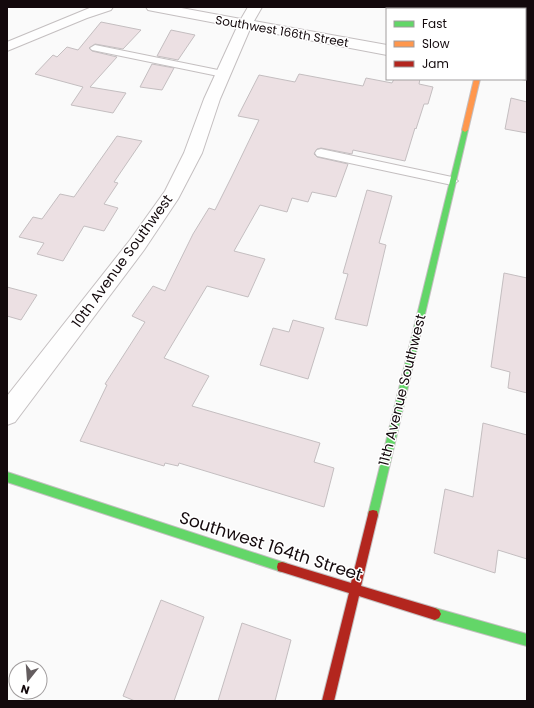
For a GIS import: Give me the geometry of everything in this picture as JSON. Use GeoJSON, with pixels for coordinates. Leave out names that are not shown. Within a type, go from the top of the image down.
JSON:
{"type":"FeatureCollection","features":[{"type":"Feature","properties":{"kind":"street"},"geometry":{"type":"LineString","coordinates":[[7,47],[82,15],[106,7]]}},
{"type":"Feature","properties":{"kind":"street","name":"Southwest 166th Street"},"geometry":{"type":"LineString","coordinates":[[153,7],[386,50]]}},
{"type":"Feature","properties":{"kind":"street","name":"10th Avenue Southwest"},"geometry":{"type":"LineString","coordinates":[[7,414],[137,245],[172,194],[193,153],[223,74],[245,24],[255,7]]}},
{"type":"Feature","properties":{"kind":"street","name":"11th Avenue Southwest"},"geometry":{"type":"LineString","coordinates":[[328,701],[477,80]]}},
{"type":"Feature","properties":{"kind":"street","name":"Southwest 164th Street"},"geometry":{"type":"LineString","coordinates":[[7,477],[354,590],[527,640]]}},
{"type":"Feature","properties":{"kind":"lane"},"geometry":{"type":"LineString","coordinates":[[94,48],[223,74]]}},
{"type":"Feature","properties":{"kind":"lane"},"geometry":{"type":"LineString","coordinates":[[321,153],[452,181]]}},
{"type":"Feature","properties":{"kind":"building"},"geometry":{"type":"Polygon","coordinates":[[[101,22],[141,30],[123,49],[95,44],[89,48],[92,51],[117,57],[90,87],[126,93],[113,113],[71,105],[83,87],[35,74],[53,55],[57,57],[67,47],[78,50],[101,22]]]}},
{"type":"Feature","properties":{"kind":"building"},"geometry":{"type":"Polygon","coordinates":[[[171,30],[195,35],[178,60],[157,56],[171,30]]]}},
{"type":"Feature","properties":{"kind":"building"},"geometry":{"type":"Polygon","coordinates":[[[152,64],[174,68],[162,90],[140,87],[152,64]]]}},
{"type":"Feature","properties":{"kind":"building"},"geometry":{"type":"Polygon","coordinates":[[[299,74],[363,86],[366,78],[392,83],[394,80],[420,80],[419,84],[433,87],[428,104],[424,104],[405,161],[353,150],[352,154],[321,148],[317,149],[314,154],[317,157],[348,164],[336,197],[312,192],[308,202],[292,198],[287,212],[260,205],[234,251],[265,259],[248,297],[207,286],[164,358],[209,376],[192,406],[320,443],[314,462],[334,468],[324,507],[179,463],[178,466],[165,463],[164,466],[80,441],[107,385],[105,384],[145,322],[132,316],[153,286],[165,291],[193,234],[209,208],[215,210],[232,176],[259,120],[238,116],[259,75],[295,82],[299,74]]]}},
{"type":"Feature","properties":{"kind":"building"},"geometry":{"type":"Polygon","coordinates":[[[511,98],[527,102],[527,133],[505,129],[511,98]]]}},
{"type":"Feature","properties":{"kind":"building"},"geometry":{"type":"Polygon","coordinates":[[[117,136],[142,141],[114,182],[118,183],[104,204],[118,208],[104,231],[84,226],[63,261],[37,254],[44,243],[19,237],[33,217],[42,219],[60,194],[74,197],[117,136]]]}},
{"type":"Feature","properties":{"kind":"building"},"geometry":{"type":"Polygon","coordinates":[[[367,190],[392,196],[379,243],[386,245],[367,326],[335,319],[348,274],[343,273],[367,190]]]}},
{"type":"Feature","properties":{"kind":"building"},"geometry":{"type":"Polygon","coordinates":[[[504,273],[527,278],[527,393],[508,388],[510,372],[491,367],[504,273]]]}},
{"type":"Feature","properties":{"kind":"building"},"geometry":{"type":"Polygon","coordinates":[[[7,287],[37,295],[21,320],[7,316],[7,287]]]}},
{"type":"Feature","properties":{"kind":"building"},"geometry":{"type":"Polygon","coordinates":[[[293,320],[324,328],[308,379],[260,365],[273,328],[289,332],[293,320]]]}},
{"type":"Feature","properties":{"kind":"building"},"geometry":{"type":"Polygon","coordinates":[[[483,423],[527,435],[527,559],[498,550],[495,573],[434,553],[445,489],[473,497],[483,423]]]}},
{"type":"Feature","properties":{"kind":"building"},"geometry":{"type":"Polygon","coordinates":[[[161,600],[204,617],[174,701],[135,701],[123,696],[161,600]]]}},
{"type":"Feature","properties":{"kind":"building"},"geometry":{"type":"Polygon","coordinates":[[[242,623],[291,640],[275,701],[218,701],[242,623]]]}},
{"type":"Feature","properties":{"kind":"traffic: fast"},"geometry":{"type":"LineString","coordinates":[[373,515],[465,130]]}},
{"type":"Feature","properties":{"kind":"traffic: fast"},"geometry":{"type":"LineString","coordinates":[[7,477],[282,567]]}},
{"type":"Feature","properties":{"kind":"traffic: fast"},"geometry":{"type":"LineString","coordinates":[[435,614],[527,640]]}},
{"type":"Feature","properties":{"kind":"traffic: slow"},"geometry":{"type":"LineString","coordinates":[[465,130],[477,80]]}},
{"type":"Feature","properties":{"kind":"traffic: jam"},"geometry":{"type":"LineString","coordinates":[[328,701],[373,515]]}},
{"type":"Feature","properties":{"kind":"traffic: jam"},"geometry":{"type":"LineString","coordinates":[[282,567],[435,614]]}}]}
